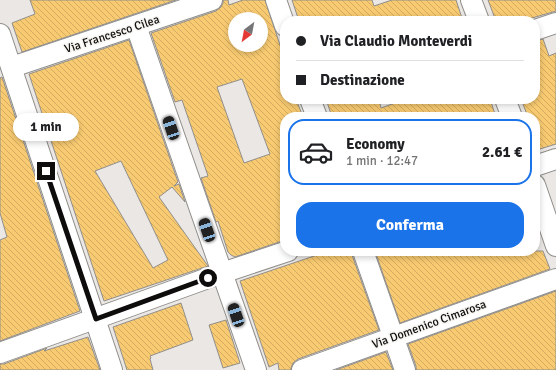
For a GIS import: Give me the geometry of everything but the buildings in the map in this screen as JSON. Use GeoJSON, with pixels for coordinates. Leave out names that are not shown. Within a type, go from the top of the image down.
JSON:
{"type":"FeatureCollection","features":[{"type":"Feature","properties":{"kind":"street","name":"Via Francesco Cilea"},"geometry":{"type":"LineString","coordinates":[[12,67],[212,0]]}},
{"type":"Feature","properties":{"kind":"street"},"geometry":{"type":"LineString","coordinates":[[276,0],[282,16]]}},
{"type":"Feature","properties":{"kind":"street"},"geometry":{"type":"LineString","coordinates":[[471,0],[477,16]]}},
{"type":"Feature","properties":{"kind":"street"},"geometry":{"type":"LineString","coordinates":[[540,28],[556,23]]}},
{"type":"Feature","properties":{"kind":"street"},"geometry":{"type":"LineString","coordinates":[[136,26],[256,370]]}},
{"type":"Feature","properties":{"kind":"street"},"geometry":{"type":"LineString","coordinates":[[0,34],[112,370]]}},
{"type":"Feature","properties":{"kind":"street"},"geometry":{"type":"LineString","coordinates":[[540,164],[556,159]]}},
{"type":"Feature","properties":{"kind":"street"},"geometry":{"type":"LineString","coordinates":[[540,200],[556,246]]}},
{"type":"Feature","properties":{"kind":"street"},"geometry":{"type":"LineString","coordinates":[[0,353],[280,254]]}},
{"type":"Feature","properties":{"kind":"street"},"geometry":{"type":"LineString","coordinates":[[365,256],[405,370]]}},
{"type":"Feature","properties":{"kind":"street","name":"Via Domenico Cimarosa"},"geometry":{"type":"LineString","coordinates":[[302,370],[556,279]]}},
{"type":"Feature","properties":{"kind":"route"},"geometry":{"type":"LineString","coordinates":[[46,171],[96,319],[208,278]]}}]}
